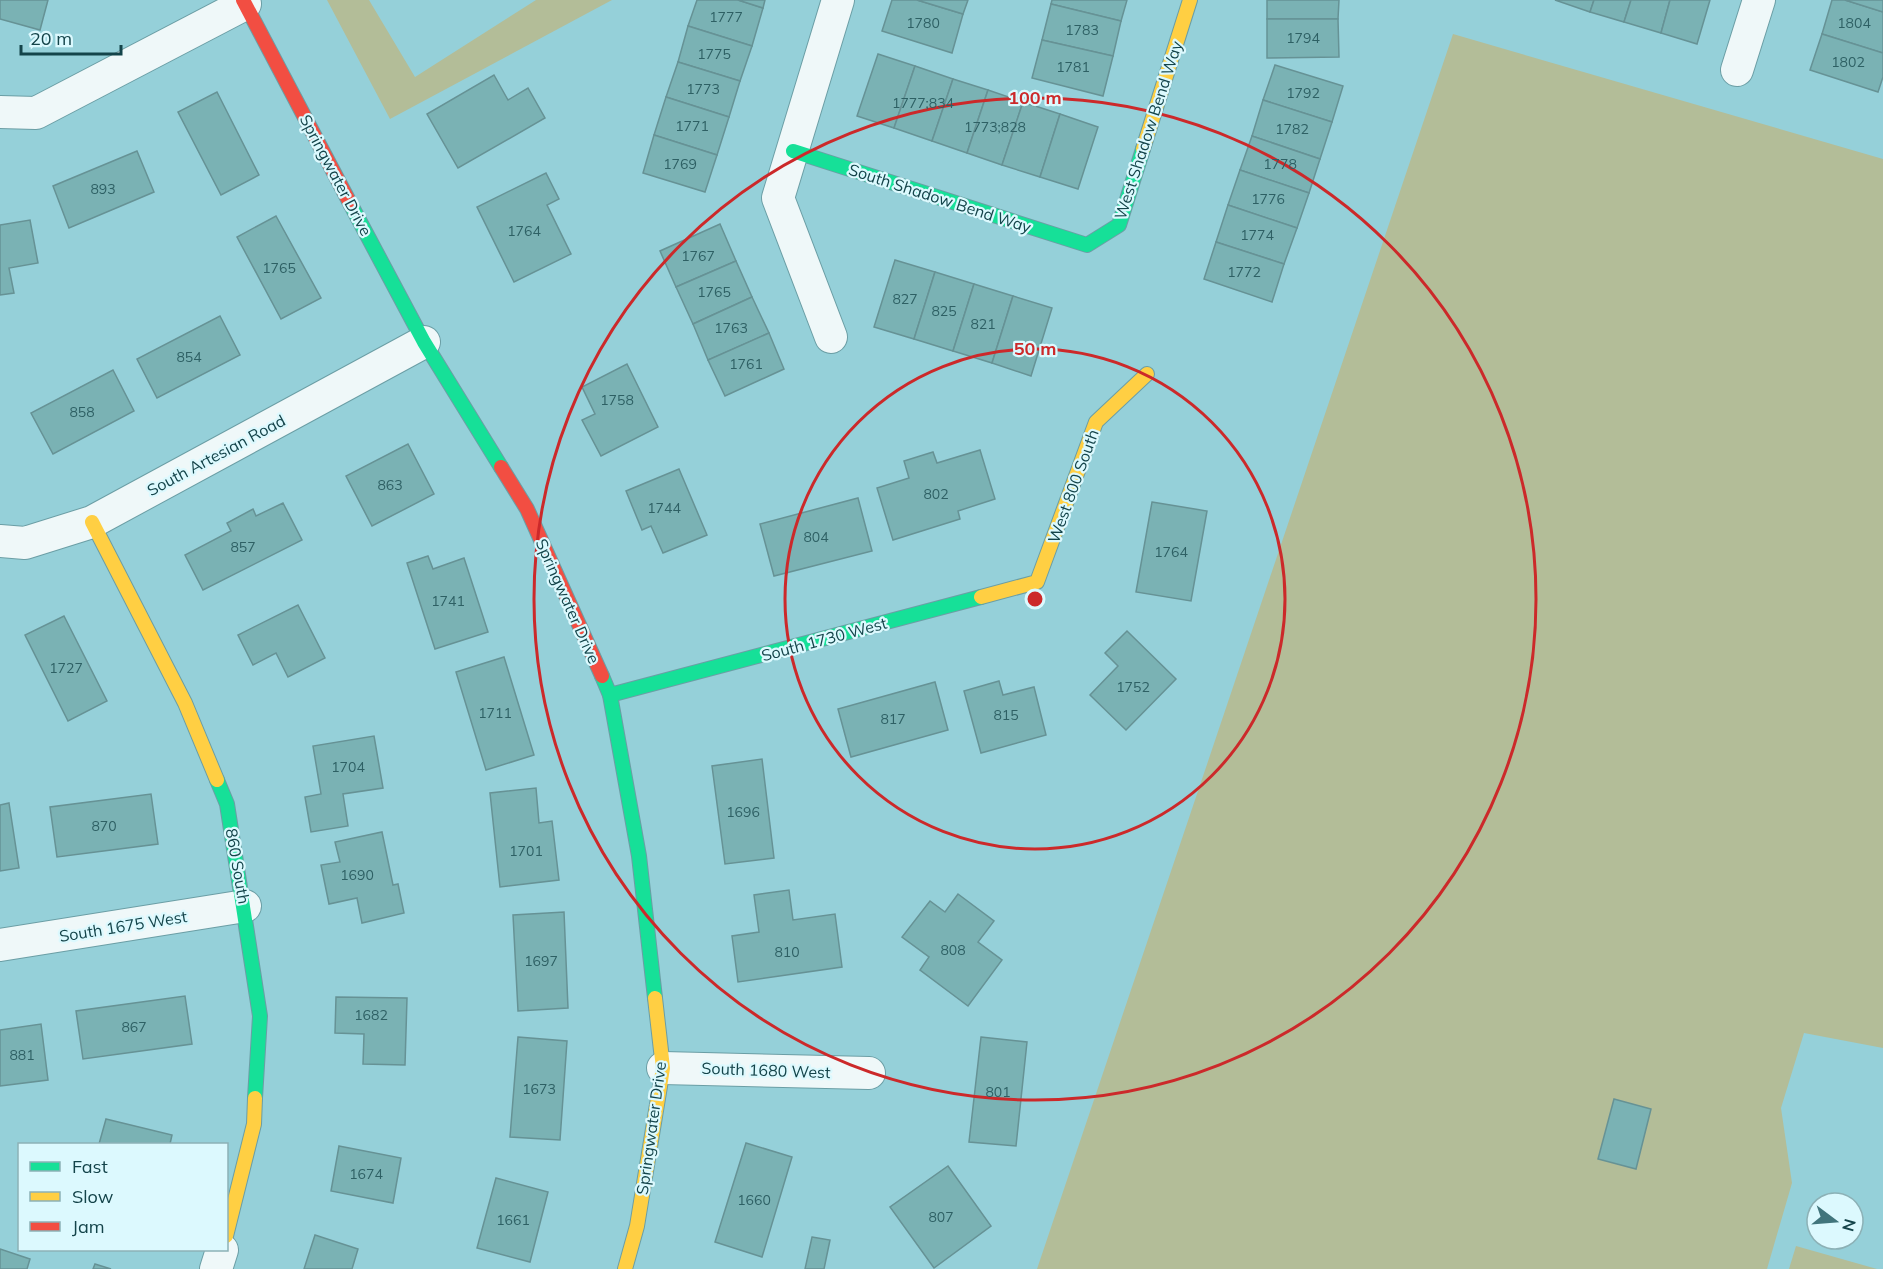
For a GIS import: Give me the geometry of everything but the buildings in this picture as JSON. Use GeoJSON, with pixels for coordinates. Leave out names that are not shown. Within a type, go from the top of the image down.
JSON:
{"type":"FeatureCollection","features":[{"type":"Feature","properties":{"kind":"street"},"geometry":{"type":"LineString","coordinates":[[831,337],[778,198],[838,0]]}},
{"type":"Feature","properties":{"kind":"street","name":"West Shadow Bend Way"},"geometry":{"type":"LineString","coordinates":[[1087,245],[1119,225],[1190,0]]}},
{"type":"Feature","properties":{"kind":"street"},"geometry":{"type":"LineString","coordinates":[[1737,70],[1759,0]]}},
{"type":"Feature","properties":{"kind":"street"},"geometry":{"type":"LineString","coordinates":[[0,112],[36,112],[244,2]]}},
{"type":"Feature","properties":{"kind":"street","name":"Springwater Drive"},"geometry":{"type":"LineString","coordinates":[[244,2],[424,342],[527,509],[610,695],[639,856],[663,1068],[638,1226],[625,1269]]}},
{"type":"Feature","properties":{"kind":"street","name":"South Shadow Bend Way"},"geometry":{"type":"LineString","coordinates":[[793,151],[1087,245]]}},
{"type":"Feature","properties":{"kind":"street","name":"South Artesian Road"},"geometry":{"type":"LineString","coordinates":[[0,542],[25,543],[92,522],[424,342]]}},
{"type":"Feature","properties":{"kind":"street","name":"West 800 South"},"geometry":{"type":"LineString","coordinates":[[1037,582],[1096,422],[1147,374]]}},
{"type":"Feature","properties":{"kind":"street","name":"860 South"},"geometry":{"type":"LineString","coordinates":[[92,522],[185,702],[227,804],[245,906],[260,1016],[254,1124],[228,1228]]}},
{"type":"Feature","properties":{"kind":"street","name":"South 1730 West"},"geometry":{"type":"LineString","coordinates":[[610,695],[1037,582]]}},
{"type":"Feature","properties":{"kind":"street","name":"South 1675 West"},"geometry":{"type":"LineString","coordinates":[[0,945],[245,906]]}},
{"type":"Feature","properties":{"kind":"street","name":"South 1680 West"},"geometry":{"type":"LineString","coordinates":[[663,1068],[869,1073]]}},
{"type":"Feature","properties":{"kind":"street"},"geometry":{"type":"LineString","coordinates":[[216,1269],[222,1251]]}},
{"type":"Feature","properties":{"kind":"green space"},"geometry":{"type":"Polygon","coordinates":[[[327,0],[369,0],[415,77],[536,0],[612,0],[390,119],[327,0]]]}},
{"type":"Feature","properties":{"kind":"green space"},"geometry":{"type":"Polygon","coordinates":[[[1453,34],[1883,159],[1883,1048],[1804,1033],[1781,1108],[1792,1183],[1767,1269],[1037,1269],[1453,34]]]}},
{"type":"Feature","properties":{"kind":"green space"},"geometry":{"type":"Polygon","coordinates":[[[1796,1246],[1805,1249],[1805,1251],[1814,1251],[1877,1269],[1789,1269],[1796,1246]]]}},
{"type":"Feature","properties":{"kind":"traffic: fast"},"geometry":{"type":"LineString","coordinates":[[793,151],[1087,245],[1119,225],[1143,149]]}},
{"type":"Feature","properties":{"kind":"traffic: fast"},"geometry":{"type":"LineString","coordinates":[[351,205],[424,342],[501,467]]}},
{"type":"Feature","properties":{"kind":"traffic: fast"},"geometry":{"type":"LineString","coordinates":[[610,695],[981,597]]}},
{"type":"Feature","properties":{"kind":"traffic: fast"},"geometry":{"type":"LineString","coordinates":[[602,676],[610,695],[639,856],[655,998]]}},
{"type":"Feature","properties":{"kind":"traffic: fast"},"geometry":{"type":"LineString","coordinates":[[217,780],[227,804],[260,1016],[255,1098]]}},
{"type":"Feature","properties":{"kind":"traffic: slow"},"geometry":{"type":"LineString","coordinates":[[1143,149],[1190,0]]}},
{"type":"Feature","properties":{"kind":"traffic: slow"},"geometry":{"type":"LineString","coordinates":[[981,597],[1037,582],[1096,422],[1147,374]]}},
{"type":"Feature","properties":{"kind":"traffic: slow"},"geometry":{"type":"LineString","coordinates":[[92,522],[185,703],[217,780]]}},
{"type":"Feature","properties":{"kind":"traffic: slow"},"geometry":{"type":"LineString","coordinates":[[625,1269],[637,1226],[663,1068],[655,998]]}},
{"type":"Feature","properties":{"kind":"traffic: slow"},"geometry":{"type":"LineString","coordinates":[[228,1228],[254,1124],[255,1098]]}},
{"type":"Feature","properties":{"kind":"traffic: jam"},"geometry":{"type":"LineString","coordinates":[[243,0],[351,205]]}},
{"type":"Feature","properties":{"kind":"traffic: jam"},"geometry":{"type":"LineString","coordinates":[[501,467],[527,509],[602,676]]}}]}
